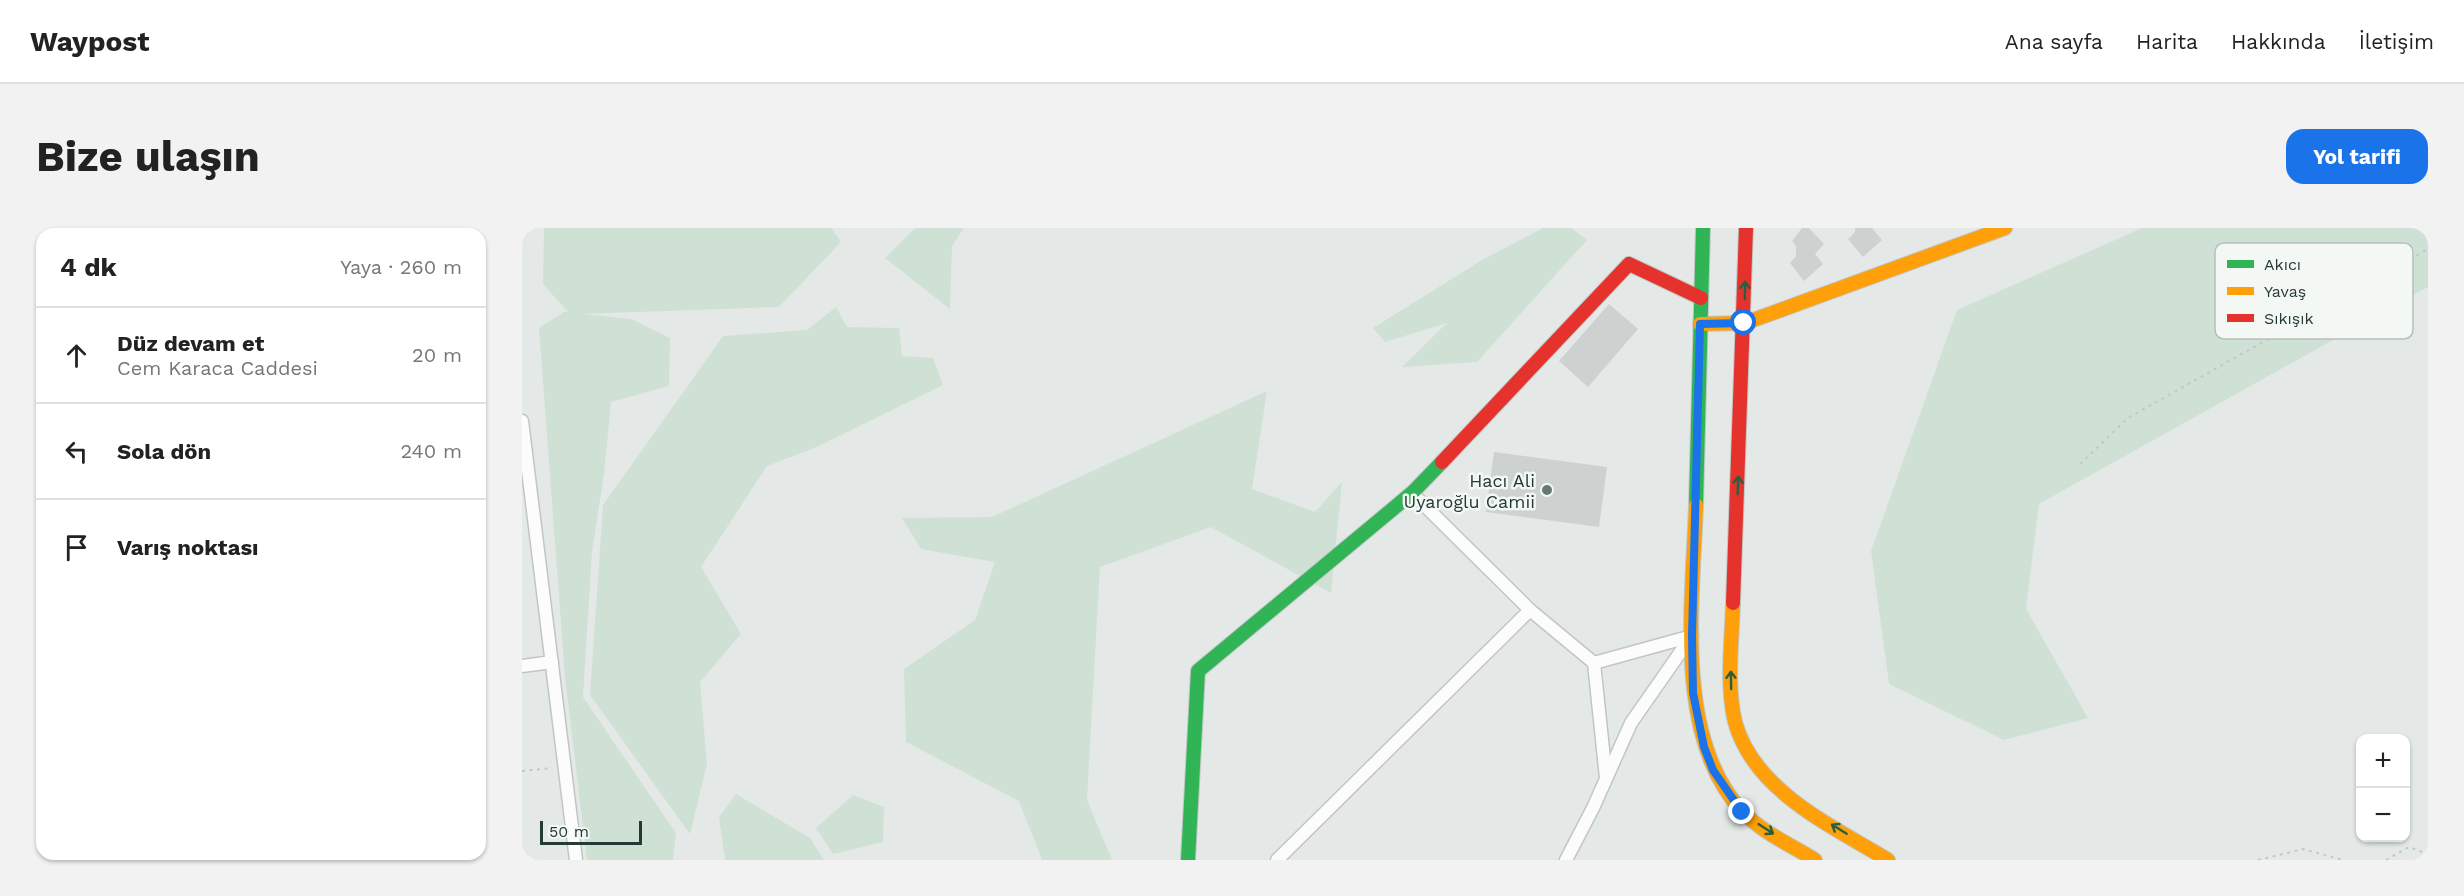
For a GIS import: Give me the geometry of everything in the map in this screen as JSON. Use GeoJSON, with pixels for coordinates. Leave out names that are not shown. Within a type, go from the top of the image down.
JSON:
{"type":"FeatureCollection","features":[{"type":"Feature","properties":{"kind":"main road"},"geometry":{"type":"LineString","coordinates":[[1703,228],[1692,636],[1693,693],[1704,747],[1713,770],[1742,812],[1761,827],[1815,860]]}},
{"type":"Feature","properties":{"kind":"main road"},"geometry":{"type":"LineString","coordinates":[[1746,228],[1731,663],[1731,694],[1736,725],[1749,752],[1792,800],[1888,860]]}},
{"type":"Feature","properties":{"kind":"main road"},"geometry":{"type":"LineString","coordinates":[[1700,324],[1744,323],[2005,228]]}},
{"type":"Feature","properties":{"kind":"main road"},"geometry":{"type":"LineString","coordinates":[[1188,860],[1198,671],[1412,493],[1629,264],[1701,298]]}},
{"type":"Feature","properties":{"kind":"street"},"geometry":{"type":"LineString","coordinates":[[522,421],[576,860]]}},
{"type":"Feature","properties":{"kind":"street"},"geometry":{"type":"LineString","coordinates":[[1412,493],[1530,610],[1594,663],[1606,779]]}},
{"type":"Feature","properties":{"kind":"street"},"geometry":{"type":"LineString","coordinates":[[1277,860],[1530,610]]}},
{"type":"Feature","properties":{"kind":"street"},"geometry":{"type":"LineString","coordinates":[[1594,663],[1692,636]]}},
{"type":"Feature","properties":{"kind":"street"},"geometry":{"type":"LineString","coordinates":[[1566,860],[1631,723],[1692,636]]}},
{"type":"Feature","properties":{"kind":"street"},"geometry":{"type":"LineString","coordinates":[[522,666],[552,662]]}},
{"type":"Feature","properties":{"kind":"path"},"geometry":{"type":"LineString","coordinates":[[2413,257],[2428,249]]}},
{"type":"Feature","properties":{"kind":"path"},"geometry":{"type":"LineString","coordinates":[[2080,464],[2128,418],[2268,339]]}},
{"type":"Feature","properties":{"kind":"path"},"geometry":{"type":"LineString","coordinates":[[522,771],[565,766]]}},
{"type":"Feature","properties":{"kind":"path"},"geometry":{"type":"LineString","coordinates":[[2386,860],[2409,847],[2428,854]]}},
{"type":"Feature","properties":{"kind":"path"},"geometry":{"type":"LineString","coordinates":[[2259,860],[2303,849],[2343,860]]}},
{"type":"Feature","properties":{"kind":"green space"},"geometry":{"type":"Polygon","coordinates":[[[544,228],[831,228],[841,242],[779,307],[582,314],[631,319],[670,338],[669,386],[611,402],[604,474],[592,552],[583,697],[676,833],[673,860],[587,860],[565,677],[539,328],[564,312],[568,312],[543,284],[544,228]]]}},
{"type":"Feature","properties":{"kind":"green space"},"geometry":{"type":"Polygon","coordinates":[[[915,228],[964,228],[952,246],[950,309],[885,258],[915,228]]]}},
{"type":"Feature","properties":{"kind":"green space"},"geometry":{"type":"Polygon","coordinates":[[[1543,228],[1571,228],[1587,240],[1477,362],[1402,367],[1447,323],[1385,342],[1373,328],[1482,260],[1543,228]]]}},
{"type":"Feature","properties":{"kind":"green space"},"geometry":{"type":"Polygon","coordinates":[[[2142,228],[2428,228],[2428,287],[2413,295],[2413,243],[2215,243],[2215,339],[2335,339],[2039,504],[2026,609],[2088,718],[2004,740],[1889,684],[1871,551],[1957,310],[2142,228]]]}},
{"type":"Feature","properties":{"kind":"green space"},"geometry":{"type":"Polygon","coordinates":[[[836,307],[847,327],[899,328],[902,356],[933,358],[943,385],[819,446],[767,466],[701,567],[741,634],[700,682],[707,764],[690,834],[590,695],[603,505],[723,336],[807,330],[836,307]]]}},
{"type":"Feature","properties":{"kind":"green space"},"geometry":{"type":"Polygon","coordinates":[[[1267,391],[1252,489],[1315,512],[1342,482],[1331,593],[1211,527],[1100,567],[1087,800],[1112,860],[1042,860],[1019,801],[906,742],[904,669],[975,620],[995,562],[921,549],[902,518],[992,517],[1267,391]]]}},
{"type":"Feature","properties":{"kind":"green space"},"geometry":{"type":"Polygon","coordinates":[[[736,794],[810,838],[824,860],[725,860],[719,817],[736,794]]]}},
{"type":"Feature","properties":{"kind":"green space"},"geometry":{"type":"Polygon","coordinates":[[[853,795],[884,807],[883,842],[833,854],[816,828],[853,795]]]}},
{"type":"Feature","properties":{"kind":"building"},"geometry":{"type":"Polygon","coordinates":[[[1802,228],[1809,228],[1824,244],[1815,254],[1823,264],[1804,281],[1790,263],[1796,256],[1796,246],[1792,241],[1802,228]]]}},
{"type":"Feature","properties":{"kind":"building"},"geometry":{"type":"Polygon","coordinates":[[[1855,228],[1872,228],[1882,240],[1863,257],[1848,239],[1855,232],[1855,228]]]}},
{"type":"Feature","properties":{"kind":"building"},"geometry":{"type":"Polygon","coordinates":[[[1609,304],[1638,329],[1588,387],[1559,361],[1609,304]]]}},
{"type":"Feature","properties":{"kind":"building","name":"Hacı Ali Uyaroğlu Camii"},"geometry":{"type":"Polygon","coordinates":[[[1494,452],[1607,467],[1599,527],[1486,512],[1494,452]]]}},
{"type":"Feature","properties":{"kind":"traffic: fast"},"geometry":{"type":"LineString","coordinates":[[1696,505],[1703,228]]}},
{"type":"Feature","properties":{"kind":"traffic: fast"},"geometry":{"type":"LineString","coordinates":[[1188,860],[1198,671],[1412,493],[1442,462]]}},
{"type":"Feature","properties":{"kind":"traffic: slow"},"geometry":{"type":"LineString","coordinates":[[1700,324],[1745,323],[2005,228]]}},
{"type":"Feature","properties":{"kind":"traffic: slow"},"geometry":{"type":"LineString","coordinates":[[1696,505],[1692,582],[1692,666],[1697,708],[1706,746],[1721,782],[1743,812],[1768,832],[1815,860]]}},
{"type":"Feature","properties":{"kind":"traffic: slow"},"geometry":{"type":"LineString","coordinates":[[1733,603],[1730,662],[1732,708],[1745,746],[1759,768],[1798,804],[1820,820],[1888,860]]}},
{"type":"Feature","properties":{"kind":"traffic: jam"},"geometry":{"type":"LineString","coordinates":[[1733,603],[1746,228]]}},
{"type":"Feature","properties":{"kind":"traffic: jam"},"geometry":{"type":"LineString","coordinates":[[1442,462],[1629,264],[1701,298]]}},
{"type":"Feature","properties":{"kind":"place","name":"Hacı Ali Uyaroğlu Camii"},"geometry":{"type":"Point","coordinates":[1547,490]}},
{"type":"Feature","properties":{"kind":"route"},"geometry":{"type":"LineString","coordinates":[[1742,812],[1713,770],[1704,747],[1693,693],[1692,636],[1700,324],[1744,323]]}}]}
